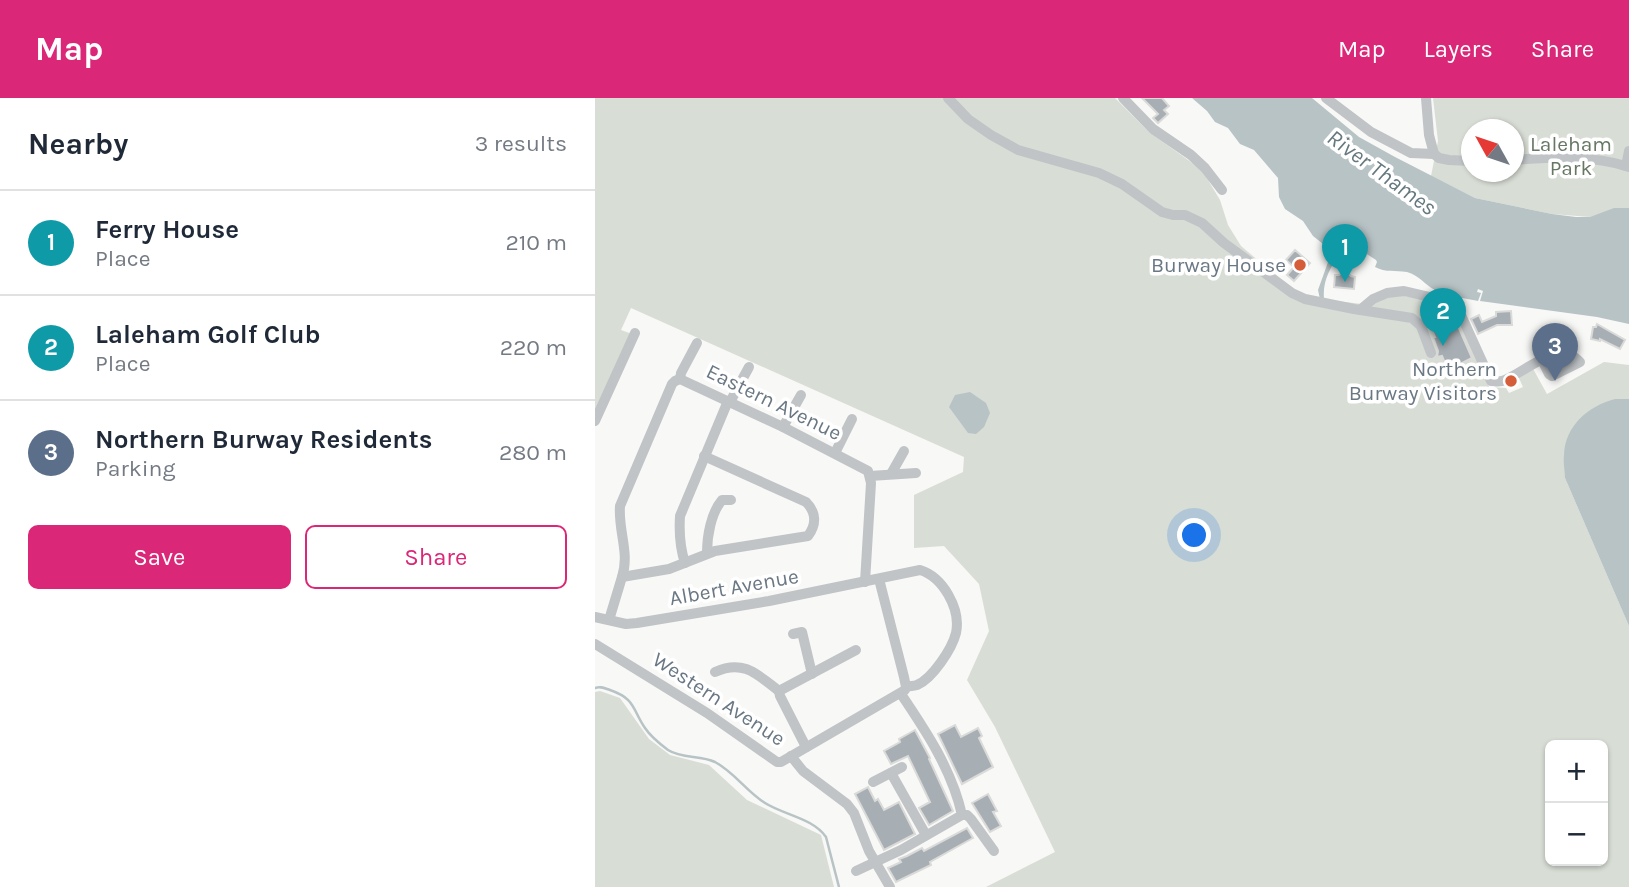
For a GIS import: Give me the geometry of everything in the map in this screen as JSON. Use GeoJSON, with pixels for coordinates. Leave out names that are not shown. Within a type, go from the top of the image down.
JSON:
{"type":"FeatureCollection","features":[{"type":"Feature","properties":{"kind":"street"},"geometry":{"type":"LineString","coordinates":[[948,98],[968,119],[1018,150],[1099,173],[1122,184],[1162,212],[1185,215],[1202,223],[1224,243],[1292,293],[1305,299],[1412,318],[1421,326],[1431,353]]}},
{"type":"Feature","properties":{"kind":"street"},"geometry":{"type":"LineString","coordinates":[[1123,98],[1153,129],[1205,168],[1222,190]]}},
{"type":"Feature","properties":{"kind":"street"},"geometry":{"type":"LineString","coordinates":[[1326,98],[1371,132],[1411,153],[1434,154],[1439,158],[1461,161]]}},
{"type":"Feature","properties":{"kind":"street"},"geometry":{"type":"LineString","coordinates":[[1426,98],[1429,135],[1434,154]]}},
{"type":"Feature","properties":{"kind":"street"},"geometry":{"type":"LineString","coordinates":[[1524,159],[1590,159],[1628,167],[1629,151]]}},
{"type":"Feature","properties":{"kind":"street"},"geometry":{"type":"LineString","coordinates":[[1360,310],[1373,299],[1395,292],[1453,304],[1461,315],[1490,380],[1503,380],[1542,360]]}},
{"type":"Feature","properties":{"kind":"street"},"geometry":{"type":"LineString","coordinates":[[595,421],[635,333]]}},
{"type":"Feature","properties":{"kind":"street"},"geometry":{"type":"LineString","coordinates":[[680,379],[697,343]]}},
{"type":"Feature","properties":{"kind":"street"},"geometry":{"type":"LineString","coordinates":[[685,563],[681,551],[680,516],[729,401],[749,367]]}},
{"type":"Feature","properties":{"kind":"street","name":"Eastern Avenue"},"geometry":{"type":"LineString","coordinates":[[609,620],[625,560],[620,506],[675,380],[680,379],[783,427],[862,467],[870,476]]}},
{"type":"Feature","properties":{"kind":"street"},"geometry":{"type":"LineString","coordinates":[[783,427],[800,395]]}},
{"type":"Feature","properties":{"kind":"street"},"geometry":{"type":"LineString","coordinates":[[835,453],[852,419]]}},
{"type":"Feature","properties":{"kind":"street"},"geometry":{"type":"LineString","coordinates":[[891,474],[904,451]]}},
{"type":"Feature","properties":{"kind":"street"},"geometry":{"type":"LineString","coordinates":[[622,578],[669,569],[707,553],[808,536],[811,533],[814,512],[806,502],[704,456]]}},
{"type":"Feature","properties":{"kind":"street"},"geometry":{"type":"LineString","coordinates":[[865,582],[870,476],[916,473]]}},
{"type":"Feature","properties":{"kind":"street"},"geometry":{"type":"LineString","coordinates":[[707,553],[709,534],[717,508],[722,500],[731,500]]}},
{"type":"Feature","properties":{"kind":"street","name":"Western Avenue"},"geometry":{"type":"LineString","coordinates":[[595,644],[707,713],[777,762],[781,762],[917,685],[927,678],[947,654],[956,632],[953,603],[931,575],[920,570],[879,579]]}},
{"type":"Feature","properties":{"kind":"street"},"geometry":{"type":"LineString","coordinates":[[879,579],[904,690],[952,781],[962,815]]}},
{"type":"Feature","properties":{"kind":"street","name":"Albert Avenue"},"geometry":{"type":"LineString","coordinates":[[595,617],[626,624],[637,623],[879,579]]}},
{"type":"Feature","properties":{"kind":"street"},"geometry":{"type":"LineString","coordinates":[[793,634],[803,632],[812,674]]}},
{"type":"Feature","properties":{"kind":"street"},"geometry":{"type":"LineString","coordinates":[[779,691],[856,650]]}},
{"type":"Feature","properties":{"kind":"street"},"geometry":{"type":"LineString","coordinates":[[715,672],[734,666],[743,667],[779,691],[806,747]]}},
{"type":"Feature","properties":{"kind":"street"},"geometry":{"type":"LineString","coordinates":[[791,756],[803,771],[854,813],[890,887]]}},
{"type":"Feature","properties":{"kind":"street"},"geometry":{"type":"LineString","coordinates":[[873,782],[902,767]]}},
{"type":"Feature","properties":{"kind":"street"},"geometry":{"type":"LineString","coordinates":[[891,773],[926,835]]}},
{"type":"Feature","properties":{"kind":"street"},"geometry":{"type":"LineString","coordinates":[[856,872],[962,815],[971,819],[994,851]]}},
{"type":"Feature","properties":{"kind":"green space"},"geometry":{"type":"Polygon","coordinates":[[[595,98],[1115,98],[1149,132],[1202,170],[1220,200],[1228,225],[1241,246],[1292,289],[1320,299],[1362,304],[1387,293],[1452,304],[1489,387],[1506,388],[1509,393],[1523,387],[1518,376],[1532,367],[1547,394],[1604,362],[1629,365],[1629,399],[1615,399],[1565,478],[1629,626],[1629,887],[986,887],[1055,852],[995,727],[967,680],[989,631],[979,584],[944,546],[914,548],[914,495],[963,472],[964,457],[631,308],[621,330],[632,334],[595,415],[595,98]]]}},
{"type":"Feature","properties":{"kind":"green space","name":"Laleham Park"},"geometry":{"type":"Polygon","coordinates":[[[1433,98],[1629,98],[1629,210],[1590,217],[1552,214],[1475,198],[1431,176],[1438,141],[1433,98]]]}},
{"type":"Feature","properties":{"kind":"green space"},"geometry":{"type":"Polygon","coordinates":[[[600,691],[620,698],[649,739],[670,755],[709,765],[747,800],[821,835],[834,887],[595,887],[595,692],[600,691]]]}},
{"type":"Feature","properties":{"kind":"water","name":"River Thames"},"geometry":{"type":"Polygon","coordinates":[[[1192,98],[1312,98],[1359,137],[1475,198],[1576,217],[1590,217],[1614,208],[1629,208],[1629,324],[1480,301],[1483,291],[1478,289],[1477,292],[1481,293],[1478,301],[1445,294],[1431,288],[1411,273],[1375,267],[1376,260],[1359,249],[1361,245],[1368,244],[1353,238],[1357,248],[1345,245],[1327,277],[1324,299],[1320,299],[1318,290],[1332,251],[1313,236],[1303,221],[1285,209],[1279,197],[1278,178],[1254,150],[1240,144],[1228,128],[1215,122],[1192,98]]]}},
{"type":"Feature","properties":{"kind":"water"},"geometry":{"type":"Polygon","coordinates":[[[970,392],[986,403],[990,413],[984,427],[976,434],[968,433],[949,407],[955,395],[970,392]]]}},
{"type":"Feature","properties":{"kind":"water"},"geometry":{"type":"Polygon","coordinates":[[[1615,399],[1629,399],[1629,626],[1565,478],[1564,464],[1565,445],[1573,426],[1587,412],[1615,399]]]}},
{"type":"Feature","properties":{"kind":"building"},"geometry":{"type":"Polygon","coordinates":[[[1142,98],[1162,98],[1169,106],[1164,110],[1168,114],[1158,123],[1153,118],[1158,114],[1142,98]]]}},
{"type":"Feature","properties":{"kind":"building","name":"Burway House"},"geometry":{"type":"Polygon","coordinates":[[[1295,250],[1310,263],[1294,281],[1287,275],[1294,267],[1286,260],[1295,250]]]}},
{"type":"Feature","properties":{"kind":"building"},"geometry":{"type":"Polygon","coordinates":[[[1344,272],[1355,277],[1354,289],[1334,287],[1335,275],[1344,272]]]}},
{"type":"Feature","properties":{"kind":"building"},"geometry":{"type":"Polygon","coordinates":[[[1448,311],[1452,320],[1455,319],[1472,358],[1462,363],[1467,374],[1452,380],[1442,356],[1437,357],[1435,337],[1428,320],[1448,311]]]}},
{"type":"Feature","properties":{"kind":"building"},"geometry":{"type":"Polygon","coordinates":[[[1511,311],[1512,325],[1497,325],[1478,334],[1471,319],[1479,315],[1482,322],[1496,316],[1496,312],[1511,311]]]}},
{"type":"Feature","properties":{"kind":"building"},"geometry":{"type":"Polygon","coordinates":[[[1597,324],[1625,340],[1620,349],[1600,339],[1591,339],[1593,327],[1597,324]]]}},
{"type":"Feature","properties":{"kind":"building"},"geometry":{"type":"Polygon","coordinates":[[[955,725],[961,737],[978,728],[982,736],[979,738],[993,767],[962,784],[938,734],[955,725]]]}},
{"type":"Feature","properties":{"kind":"building"},"geometry":{"type":"Polygon","coordinates":[[[915,730],[953,811],[929,825],[919,808],[930,802],[908,756],[891,764],[884,751],[915,730]]]}},
{"type":"Feature","properties":{"kind":"building"},"geometry":{"type":"Polygon","coordinates":[[[868,787],[875,801],[878,799],[884,810],[899,802],[915,834],[884,850],[855,794],[868,787]]]}},
{"type":"Feature","properties":{"kind":"building"},"geometry":{"type":"Polygon","coordinates":[[[988,794],[997,811],[993,812],[1001,826],[990,832],[972,803],[988,794]]]}},
{"type":"Feature","properties":{"kind":"building"},"geometry":{"type":"Polygon","coordinates":[[[967,828],[973,838],[930,862],[931,865],[896,882],[888,868],[901,862],[899,859],[922,848],[924,851],[967,828]]]}},
{"type":"Feature","properties":{"kind":"waterway"},"geometry":{"type":"LineString","coordinates":[[595,688],[604,688],[625,697],[647,731],[668,750],[679,755],[715,762],[765,803],[814,825],[826,837],[839,887]]}},
{"type":"Feature","properties":{"kind":"place","name":"Burway House"},"geometry":{"type":"Point","coordinates":[1300,265]}},
{"type":"Feature","properties":{"kind":"place","name":"Ferry House"},"geometry":{"type":"Point","coordinates":[1345,282]}},
{"type":"Feature","properties":{"kind":"place","name":"Laleham Golf Club"},"geometry":{"type":"Point","coordinates":[1443,346]}},
{"type":"Feature","properties":{"kind":"place","name":"Northern Burway Visitors"},"geometry":{"type":"Point","coordinates":[1511,381]}},
{"type":"Feature","properties":{"kind":"place","name":"Northern Burway Residents"},"geometry":{"type":"Point","coordinates":[1555,381]}}]}
